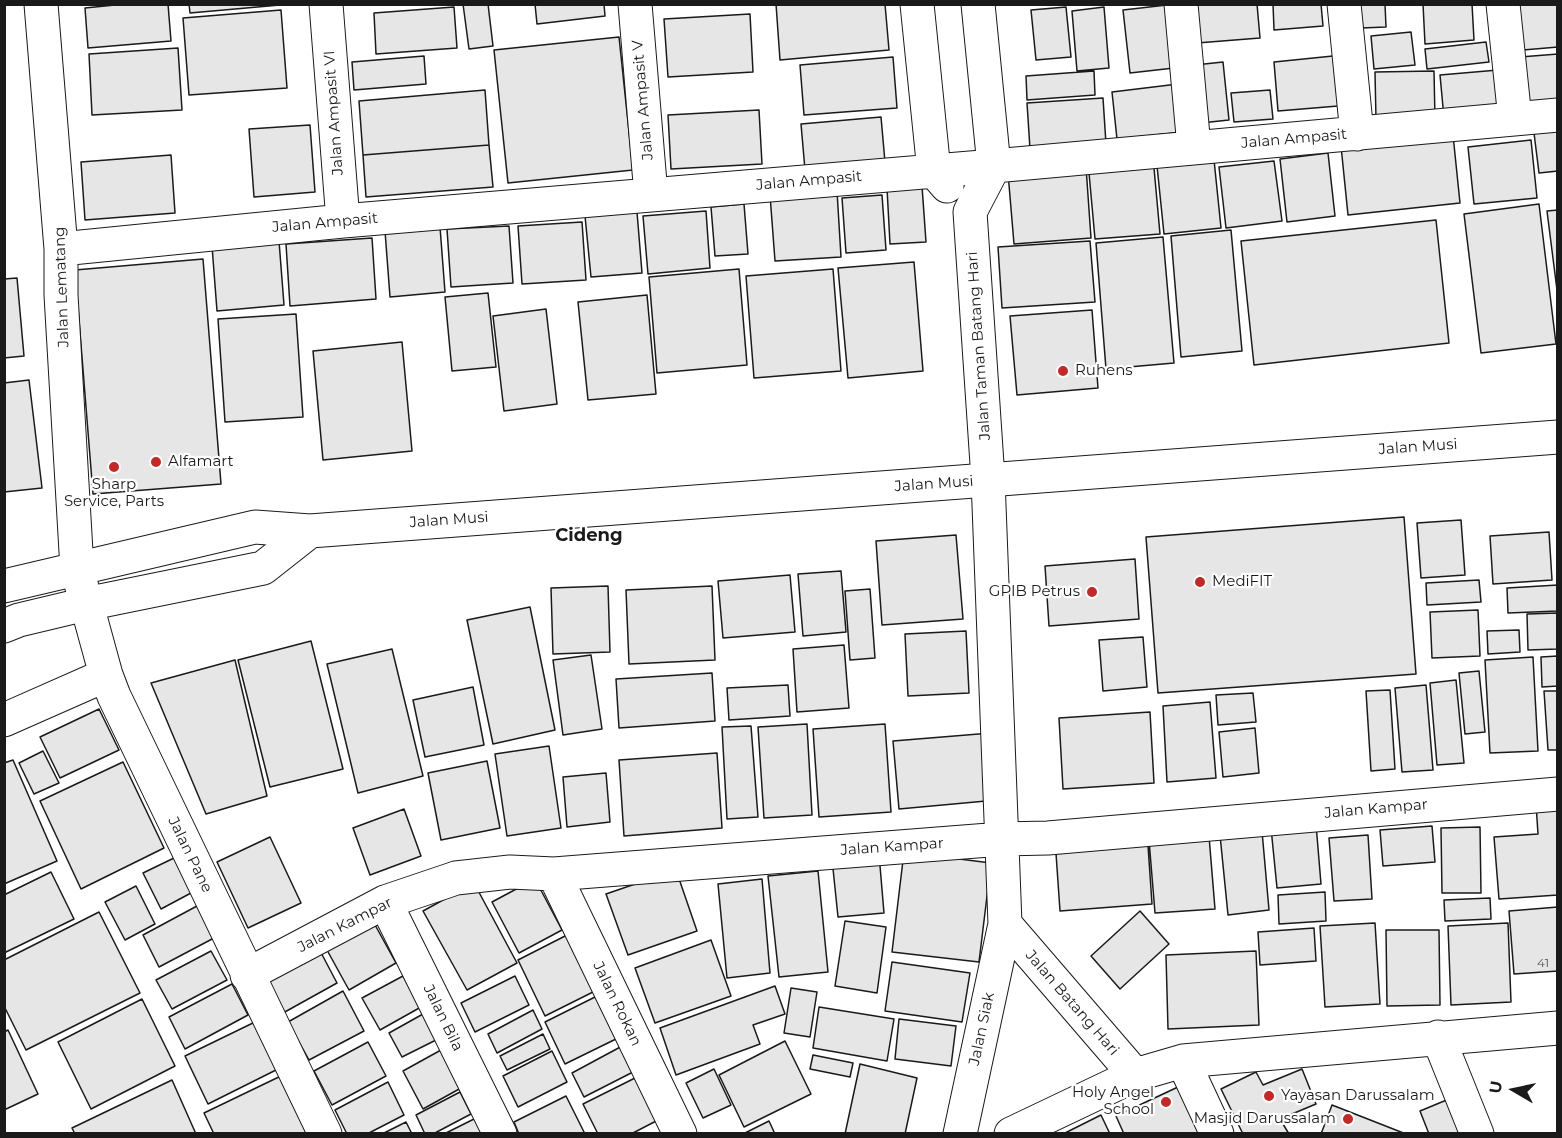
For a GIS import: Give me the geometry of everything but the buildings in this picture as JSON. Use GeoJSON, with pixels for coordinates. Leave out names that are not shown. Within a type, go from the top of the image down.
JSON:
{"type":"FeatureCollection","features":[{"type":"Feature","properties":{"kind":"street","name":"Jalan Lematang"},"geometry":{"type":"LineString","coordinates":[[41,4],[61,249],[61,295],[77,569]]}},
{"type":"Feature","properties":{"kind":"street","name":"Jalan Ampasit VI"},"geometry":{"type":"LineString","coordinates":[[326,4],[343,221]]}},
{"type":"Feature","properties":{"kind":"street","name":"Jalan Ampasit V"},"geometry":{"type":"LineString","coordinates":[[635,4],[651,195]]}},
{"type":"Feature","properties":{"kind":"street"},"geometry":{"type":"LineString","coordinates":[[917,4],[934,171],[970,212],[994,166],[978,4]]}},
{"type":"Feature","properties":{"kind":"street"},"geometry":{"type":"LineString","coordinates":[[1181,4],[1194,147]]}},
{"type":"Feature","properties":{"kind":"street"},"geometry":{"type":"LineString","coordinates":[[1344,4],[1357,134]]}},
{"type":"Feature","properties":{"kind":"street"},"geometry":{"type":"LineString","coordinates":[[1503,4],[1515,119]]}},
{"type":"Feature","properties":{"kind":"street","name":"Jalan Ampasit"},"geometry":{"type":"LineString","coordinates":[[61,249],[343,221],[994,166],[1557,115]]}},
{"type":"Feature","properties":{"kind":"street","name":"Jalan Taman Batang Hari"},"geometry":{"type":"LineString","coordinates":[[970,212],[989,493]]}},
{"type":"Feature","properties":{"kind":"street","name":"Jalan Musi"},"geometry":{"type":"LineString","coordinates":[[4,586],[255,527],[310,531],[989,493],[1557,437]]}},
{"type":"Feature","properties":{"kind":"street"},"geometry":{"type":"LineString","coordinates":[[989,493],[1005,924]]}},
{"type":"Feature","properties":{"kind":"street"},"geometry":{"type":"LineString","coordinates":[[4,626],[19,620],[86,604],[263,568],[310,531]]}},
{"type":"Feature","properties":{"kind":"street","name":"Jalan Pane"},"geometry":{"type":"LineString","coordinates":[[77,569],[106,675],[114,696],[325,1134]]}},
{"type":"Feature","properties":{"kind":"street"},"geometry":{"type":"LineString","coordinates":[[4,720],[106,675]]}},
{"type":"Feature","properties":{"kind":"street","name":"Jalan Kampar"},"geometry":{"type":"LineString","coordinates":[[247,975],[385,902],[456,878],[510,872],[554,874],[1002,839],[1048,838],[1557,794]]}},
{"type":"Feature","properties":{"kind":"street","name":"Jalan Rokan"},"geometry":{"type":"LineString","coordinates":[[554,874],[680,1134]]}},
{"type":"Feature","properties":{"kind":"street","name":"Jalan Bila"},"geometry":{"type":"LineString","coordinates":[[385,902],[500,1134]]}},
{"type":"Feature","properties":{"kind":"street","name":"Jalan Batang Hari"},"geometry":{"type":"LineString","coordinates":[[1005,924],[1135,1075]]}},
{"type":"Feature","properties":{"kind":"street","name":"Jalan Siak"},"geometry":{"type":"LineString","coordinates":[[960,1134],[1005,924]]}},
{"type":"Feature","properties":{"kind":"street"},"geometry":{"type":"LineString","coordinates":[[1011,1134],[1135,1075],[1183,1061],[1557,1028]]}},
{"type":"Feature","properties":{"kind":"street"},"geometry":{"type":"LineString","coordinates":[[1438,1037],[1477,1134]]}},
{"type":"Feature","properties":{"kind":"street"},"geometry":{"type":"LineString","coordinates":[[1183,1061],[1216,1134]]}},
{"type":"Feature","properties":{"kind":"place","name":"Ruhens"},"geometry":{"type":"Point","coordinates":[1063,371]}},
{"type":"Feature","properties":{"kind":"place","name":"Alfamart"},"geometry":{"type":"Point","coordinates":[156,462]}},
{"type":"Feature","properties":{"kind":"place","name":"Sharp Service, Parts"},"geometry":{"type":"Point","coordinates":[114,467]}},
{"type":"Feature","properties":{"kind":"place","name":"MediFIT"},"geometry":{"type":"Point","coordinates":[1200,582]}},
{"type":"Feature","properties":{"kind":"place","name":"GPIB Petrus"},"geometry":{"type":"Point","coordinates":[1092,592]}},
{"type":"Feature","properties":{"kind":"place","name":"Yayasan Darussalam"},"geometry":{"type":"Point","coordinates":[1269,1096]}},
{"type":"Feature","properties":{"kind":"place","name":"Holy Angel School"},"geometry":{"type":"Point","coordinates":[1166,1102]}},
{"type":"Feature","properties":{"kind":"place","name":"Masjid Darussalam"},"geometry":{"type":"Point","coordinates":[1348,1119]}},
{"type":"Feature","properties":{"kind":"district","name":"Cideng"},"geometry":{"type":"Point","coordinates":[589,536]}}]}
